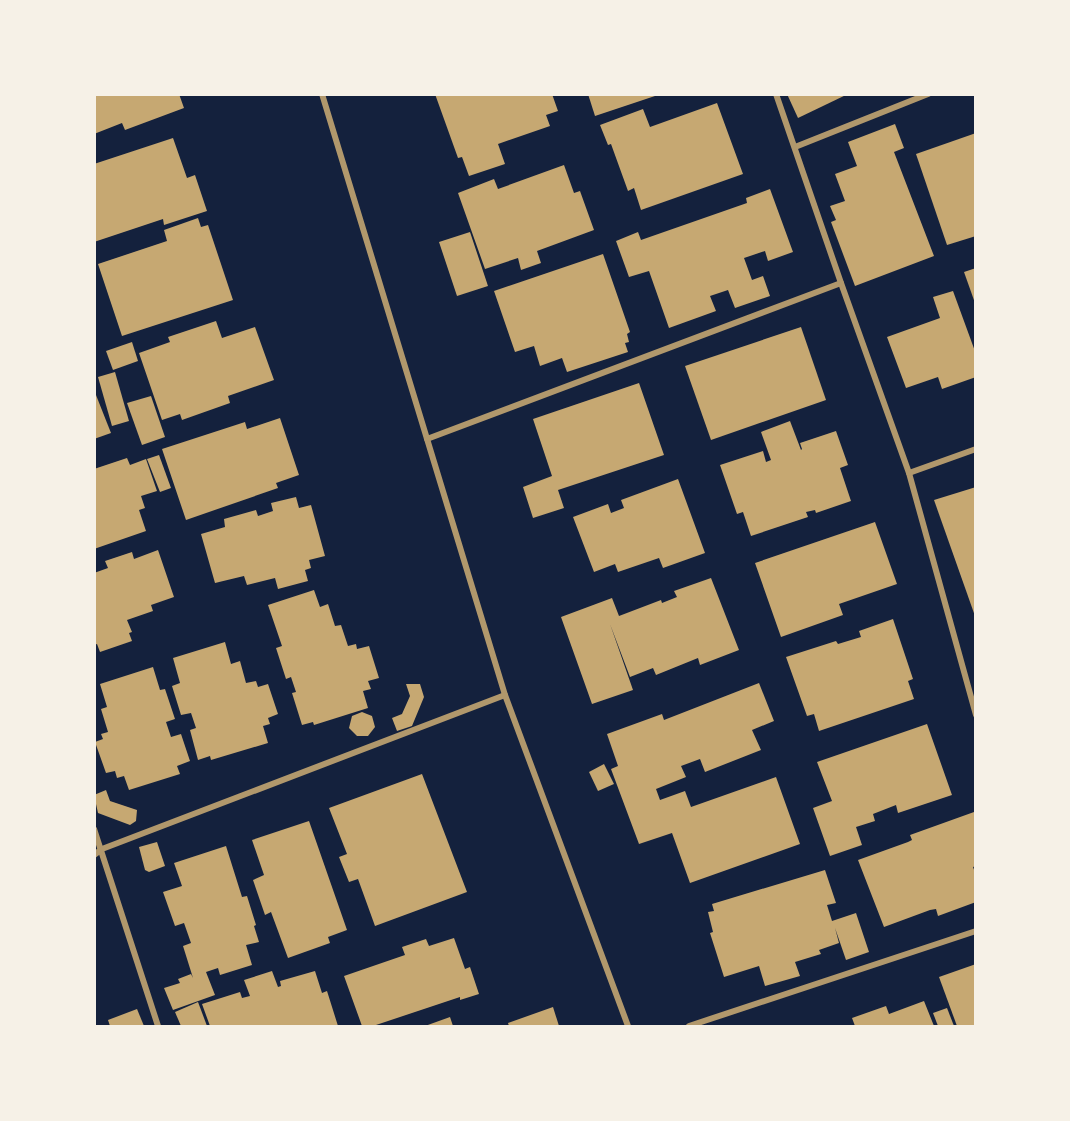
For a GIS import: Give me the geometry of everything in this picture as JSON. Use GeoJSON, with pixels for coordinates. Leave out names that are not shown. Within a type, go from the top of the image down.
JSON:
{"type":"FeatureCollection","features":[{"type":"Feature","properties":{"kind":"street"},"geometry":{"type":"LineString","coordinates":[[322,94],[505,695],[628,1026]]}},
{"type":"Feature","properties":{"kind":"street"},"geometry":{"type":"LineString","coordinates":[[776,94],[909,473],[975,715]]}},
{"type":"Feature","properties":{"kind":"street"},"geometry":{"type":"LineString","coordinates":[[795,147],[928,94]]}},
{"type":"Feature","properties":{"kind":"street"},"geometry":{"type":"LineString","coordinates":[[427,439],[841,283]]}},
{"type":"Feature","properties":{"kind":"street"},"geometry":{"type":"LineString","coordinates":[[909,473],[975,449]]}},
{"type":"Feature","properties":{"kind":"street"},"geometry":{"type":"LineString","coordinates":[[94,855],[102,849],[505,695]]}},
{"type":"Feature","properties":{"kind":"street"},"geometry":{"type":"LineString","coordinates":[[94,829],[158,1026]]}},
{"type":"Feature","properties":{"kind":"street"},"geometry":{"type":"LineString","coordinates":[[689,1026],[975,931]]}},
{"type":"Feature","properties":{"kind":"building"},"geometry":{"type":"Polygon","coordinates":[[[94,94],[179,94],[184,108],[125,130],[122,123],[94,134],[94,94]]]}},
{"type":"Feature","properties":{"kind":"building"},"geometry":{"type":"Polygon","coordinates":[[[435,94],[552,94],[558,111],[546,115],[550,126],[498,144],[505,164],[469,176],[462,157],[458,158],[435,94]]]}},
{"type":"Feature","properties":{"kind":"building"},"geometry":{"type":"Polygon","coordinates":[[[588,94],[658,94],[658,95],[595,116],[588,94]]]}},
{"type":"Feature","properties":{"kind":"building"},"geometry":{"type":"Polygon","coordinates":[[[787,94],[848,94],[798,118],[787,94]]]}},
{"type":"Feature","properties":{"kind":"building"},"geometry":{"type":"Polygon","coordinates":[[[717,103],[743,174],[641,210],[634,188],[628,191],[611,144],[608,145],[600,125],[643,109],[650,127],[717,103]]]}},
{"type":"Feature","properties":{"kind":"building"},"geometry":{"type":"Polygon","coordinates":[[[895,124],[904,148],[894,152],[934,256],[855,286],[831,222],[836,220],[830,206],[845,201],[835,174],[857,166],[848,142],[895,124]]]}},
{"type":"Feature","properties":{"kind":"building"},"geometry":{"type":"Polygon","coordinates":[[[976,133],[976,236],[947,245],[916,154],[976,133]]]}},
{"type":"Feature","properties":{"kind":"building"},"geometry":{"type":"Polygon","coordinates":[[[173,138],[187,178],[195,175],[207,211],[164,225],[163,219],[94,242],[94,164],[173,138]]]}},
{"type":"Feature","properties":{"kind":"building"},"geometry":{"type":"Polygon","coordinates":[[[564,165],[574,193],[580,191],[594,230],[537,251],[541,263],[521,270],[518,258],[485,269],[458,193],[494,179],[498,189],[564,165]]]}},
{"type":"Feature","properties":{"kind":"building"},"geometry":{"type":"Polygon","coordinates":[[[770,189],[793,252],[768,261],[765,251],[744,258],[752,280],[763,276],[770,296],[735,308],[728,290],[710,296],[716,311],[669,328],[649,271],[629,277],[616,241],[638,232],[641,240],[747,203],[746,198],[770,189]]]}},
{"type":"Feature","properties":{"kind":"building"},"geometry":{"type":"Polygon","coordinates":[[[198,218],[201,227],[208,225],[233,300],[122,336],[98,264],[167,241],[164,230],[198,218]]]}},
{"type":"Feature","properties":{"kind":"building"},"geometry":{"type":"Polygon","coordinates":[[[470,232],[488,286],[457,296],[439,242],[470,232]]]}},
{"type":"Feature","properties":{"kind":"building"},"geometry":{"type":"Polygon","coordinates":[[[603,254],[630,332],[627,334],[629,342],[625,343],[628,352],[567,372],[562,358],[540,366],[534,346],[515,352],[494,291],[603,254]]]}},
{"type":"Feature","properties":{"kind":"building"},"geometry":{"type":"Polygon","coordinates":[[[976,268],[976,303],[975,303],[964,272],[976,268]]]}},
{"type":"Feature","properties":{"kind":"building"},"geometry":{"type":"Polygon","coordinates":[[[953,291],[976,354],[976,377],[942,389],[938,377],[906,388],[887,337],[940,318],[933,297],[953,291]]]}},
{"type":"Feature","properties":{"kind":"building"},"geometry":{"type":"Polygon","coordinates":[[[216,321],[222,338],[255,327],[274,380],[228,396],[230,403],[182,420],[180,414],[162,420],[139,353],[170,342],[168,337],[216,321]]]}},
{"type":"Feature","properties":{"kind":"building"},"geometry":{"type":"Polygon","coordinates":[[[801,327],[826,400],[711,440],[685,366],[801,327]]]}},
{"type":"Feature","properties":{"kind":"building"},"geometry":{"type":"Polygon","coordinates":[[[132,342],[138,361],[113,370],[106,351],[132,342]]]}},
{"type":"Feature","properties":{"kind":"building"},"geometry":{"type":"Polygon","coordinates":[[[115,372],[129,421],[112,426],[98,377],[115,372]]]}},
{"type":"Feature","properties":{"kind":"building"},"geometry":{"type":"Polygon","coordinates":[[[639,383],[664,455],[558,490],[564,508],[533,518],[523,487],[552,476],[533,419],[639,383]]]}},
{"type":"Feature","properties":{"kind":"building"},"geometry":{"type":"Polygon","coordinates":[[[94,390],[111,433],[94,439],[94,390]]]}},
{"type":"Feature","properties":{"kind":"building"},"geometry":{"type":"Polygon","coordinates":[[[151,396],[165,437],[142,445],[127,403],[151,396]]]}},
{"type":"Feature","properties":{"kind":"building"},"geometry":{"type":"Polygon","coordinates":[[[280,418],[299,475],[276,483],[278,488],[186,520],[162,449],[245,422],[247,429],[280,418]]]}},
{"type":"Feature","properties":{"kind":"building"},"geometry":{"type":"Polygon","coordinates":[[[790,421],[801,450],[800,443],[836,431],[848,465],[840,468],[851,501],[816,513],[815,510],[806,512],[808,517],[751,536],[743,512],[737,514],[720,465],[763,451],[766,462],[771,460],[761,432],[790,421]]]}},
{"type":"Feature","properties":{"kind":"building"},"geometry":{"type":"Polygon","coordinates":[[[159,455],[171,488],[160,492],[147,459],[159,455]]]}},
{"type":"Feature","properties":{"kind":"building"},"geometry":{"type":"Polygon","coordinates":[[[127,458],[130,465],[146,459],[157,491],[141,496],[145,508],[139,510],[146,531],[94,549],[94,469],[127,458]]]}},
{"type":"Feature","properties":{"kind":"building"},"geometry":{"type":"Polygon","coordinates":[[[678,479],[705,553],[663,568],[659,558],[618,572],[615,564],[594,572],[573,517],[608,504],[611,513],[624,508],[621,500],[678,479]]]}},
{"type":"Feature","properties":{"kind":"building"},"geometry":{"type":"Polygon","coordinates":[[[976,487],[976,616],[975,616],[934,500],[976,487]]]}},
{"type":"Feature","properties":{"kind":"building"},"geometry":{"type":"Polygon","coordinates":[[[296,497],[299,508],[311,505],[325,556],[309,560],[311,568],[305,570],[308,581],[278,589],[275,578],[247,585],[244,576],[215,583],[201,534],[225,527],[224,519],[256,510],[258,516],[273,511],[271,503],[296,497]]]}},
{"type":"Feature","properties":{"kind":"building"},"geometry":{"type":"Polygon","coordinates":[[[875,522],[897,584],[839,604],[843,615],[781,637],[755,563],[875,522]]]}},
{"type":"Feature","properties":{"kind":"building"},"geometry":{"type":"Polygon","coordinates":[[[158,550],[174,597],[151,605],[153,611],[127,620],[132,632],[129,633],[132,641],[100,652],[97,644],[94,645],[94,573],[108,568],[105,561],[132,552],[134,559],[158,550]]]}},
{"type":"Feature","properties":{"kind":"building"},"geometry":{"type":"Polygon","coordinates":[[[711,578],[739,650],[700,665],[698,658],[656,675],[653,668],[630,677],[610,624],[633,690],[592,704],[561,617],[612,598],[619,616],[661,600],[662,603],[677,597],[674,591],[711,578]]]}},
{"type":"Feature","properties":{"kind":"building"},"geometry":{"type":"Polygon","coordinates":[[[314,590],[320,607],[328,604],[335,626],[341,625],[348,646],[356,644],[357,649],[369,646],[379,678],[368,681],[371,689],[363,691],[368,708],[314,725],[313,722],[302,725],[292,693],[296,692],[291,677],[286,679],[276,648],[282,646],[268,605],[314,590]]]}},
{"type":"Feature","properties":{"kind":"building"},"geometry":{"type":"Polygon","coordinates":[[[893,619],[913,679],[908,681],[914,699],[819,731],[814,714],[807,716],[786,657],[836,641],[838,644],[861,637],[859,631],[893,619]]]}},
{"type":"Feature","properties":{"kind":"building"},"geometry":{"type":"Polygon","coordinates":[[[225,642],[231,664],[240,661],[246,683],[256,681],[258,687],[268,684],[278,714],[268,718],[270,724],[263,726],[268,743],[211,760],[210,756],[198,760],[190,730],[196,728],[191,713],[181,715],[172,686],[180,683],[173,658],[225,642]]]}},
{"type":"Feature","properties":{"kind":"building"},"geometry":{"type":"Polygon","coordinates":[[[153,667],[160,690],[165,689],[175,719],[166,722],[171,737],[181,734],[190,761],[177,766],[180,774],[129,790],[124,776],[117,778],[115,771],[106,773],[95,742],[103,739],[101,734],[108,732],[101,709],[107,707],[100,684],[153,667]]]}},
{"type":"Feature","properties":{"kind":"building"},"geometry":{"type":"Polygon","coordinates":[[[759,683],[774,721],[752,730],[761,750],[705,772],[700,759],[681,766],[686,777],[656,789],[660,800],[685,791],[691,807],[776,777],[800,844],[690,883],[672,833],[639,844],[611,769],[618,766],[607,734],[662,714],[664,720],[759,683]]]}},
{"type":"Feature","properties":{"kind":"building"},"geometry":{"type":"Polygon","coordinates":[[[406,684],[420,684],[424,697],[412,726],[397,731],[392,718],[402,714],[410,696],[406,684]]]}},
{"type":"Feature","properties":{"kind":"building"},"geometry":{"type":"Polygon","coordinates":[[[362,712],[372,716],[375,727],[368,736],[357,736],[349,728],[352,716],[362,712]]]}},
{"type":"Feature","properties":{"kind":"building"},"geometry":{"type":"Polygon","coordinates":[[[927,724],[952,795],[898,813],[896,805],[873,814],[875,821],[856,827],[862,845],[830,856],[813,808],[832,801],[817,762],[927,724]]]}},
{"type":"Feature","properties":{"kind":"building"},"geometry":{"type":"Polygon","coordinates":[[[604,764],[614,784],[598,791],[589,772],[604,764]]]}},
{"type":"Feature","properties":{"kind":"building"},"geometry":{"type":"Polygon","coordinates":[[[422,774],[467,892],[375,926],[358,879],[349,882],[339,857],[347,854],[329,808],[422,774]]]}},
{"type":"Feature","properties":{"kind":"building"},"geometry":{"type":"Polygon","coordinates":[[[106,790],[110,801],[137,810],[136,821],[130,825],[98,813],[94,795],[106,790]]]}},
{"type":"Feature","properties":{"kind":"building"},"geometry":{"type":"Polygon","coordinates":[[[974,812],[976,866],[973,867],[976,875],[976,902],[938,916],[936,909],[930,910],[884,927],[858,860],[908,842],[912,840],[910,835],[974,812]]]}},
{"type":"Feature","properties":{"kind":"building"},"geometry":{"type":"Polygon","coordinates":[[[309,821],[347,930],[328,937],[330,943],[288,958],[271,912],[265,915],[253,880],[264,875],[252,840],[309,821]]]}},
{"type":"Feature","properties":{"kind":"building"},"geometry":{"type":"Polygon","coordinates":[[[157,842],[165,866],[149,872],[145,870],[139,847],[157,842]]]}},
{"type":"Feature","properties":{"kind":"building"},"geometry":{"type":"Polygon","coordinates":[[[226,846],[242,897],[247,896],[256,925],[254,926],[259,942],[246,945],[252,965],[220,975],[218,968],[206,972],[215,995],[173,1010],[164,988],[180,983],[178,979],[191,974],[193,978],[183,946],[191,943],[184,923],[175,926],[163,892],[182,886],[174,863],[226,846]]]}},
{"type":"Feature","properties":{"kind":"building"},"geometry":{"type":"Polygon","coordinates":[[[825,870],[836,903],[827,905],[832,921],[856,913],[869,952],[846,960],[835,928],[839,943],[819,950],[821,954],[795,962],[800,976],[765,986],[759,966],[724,977],[710,933],[713,932],[708,912],[714,911],[712,904],[825,870]]]}},
{"type":"Feature","properties":{"kind":"building"},"geometry":{"type":"Polygon","coordinates":[[[454,938],[465,969],[470,967],[479,994],[460,1000],[460,997],[373,1026],[362,1026],[344,976],[405,955],[402,947],[426,939],[429,946],[454,938]]]}},
{"type":"Feature","properties":{"kind":"building"},"geometry":{"type":"Polygon","coordinates":[[[976,964],[976,1026],[957,1026],[939,977],[976,964]]]}},
{"type":"Feature","properties":{"kind":"building"},"geometry":{"type":"Polygon","coordinates":[[[272,971],[278,987],[281,986],[280,981],[315,971],[322,993],[327,991],[338,1026],[210,1026],[202,1004],[240,992],[242,998],[250,996],[244,980],[272,971]]]}},
{"type":"Feature","properties":{"kind":"building"},"geometry":{"type":"Polygon","coordinates":[[[924,1001],[934,1026],[855,1026],[852,1018],[886,1006],[889,1014],[924,1001]]]}},
{"type":"Feature","properties":{"kind":"building"},"geometry":{"type":"Polygon","coordinates":[[[198,1002],[207,1026],[181,1026],[175,1012],[198,1002]]]}},
{"type":"Feature","properties":{"kind":"building"},"geometry":{"type":"Polygon","coordinates":[[[553,1007],[559,1026],[509,1026],[508,1023],[553,1007]]]}},
{"type":"Feature","properties":{"kind":"building"},"geometry":{"type":"Polygon","coordinates":[[[947,1008],[954,1026],[938,1026],[933,1013],[947,1008]]]}},
{"type":"Feature","properties":{"kind":"building"},"geometry":{"type":"Polygon","coordinates":[[[137,1009],[144,1026],[110,1026],[108,1020],[137,1009]]]}},
{"type":"Feature","properties":{"kind":"building"},"geometry":{"type":"Polygon","coordinates":[[[450,1017],[453,1026],[425,1026],[450,1017]]]}}]}
